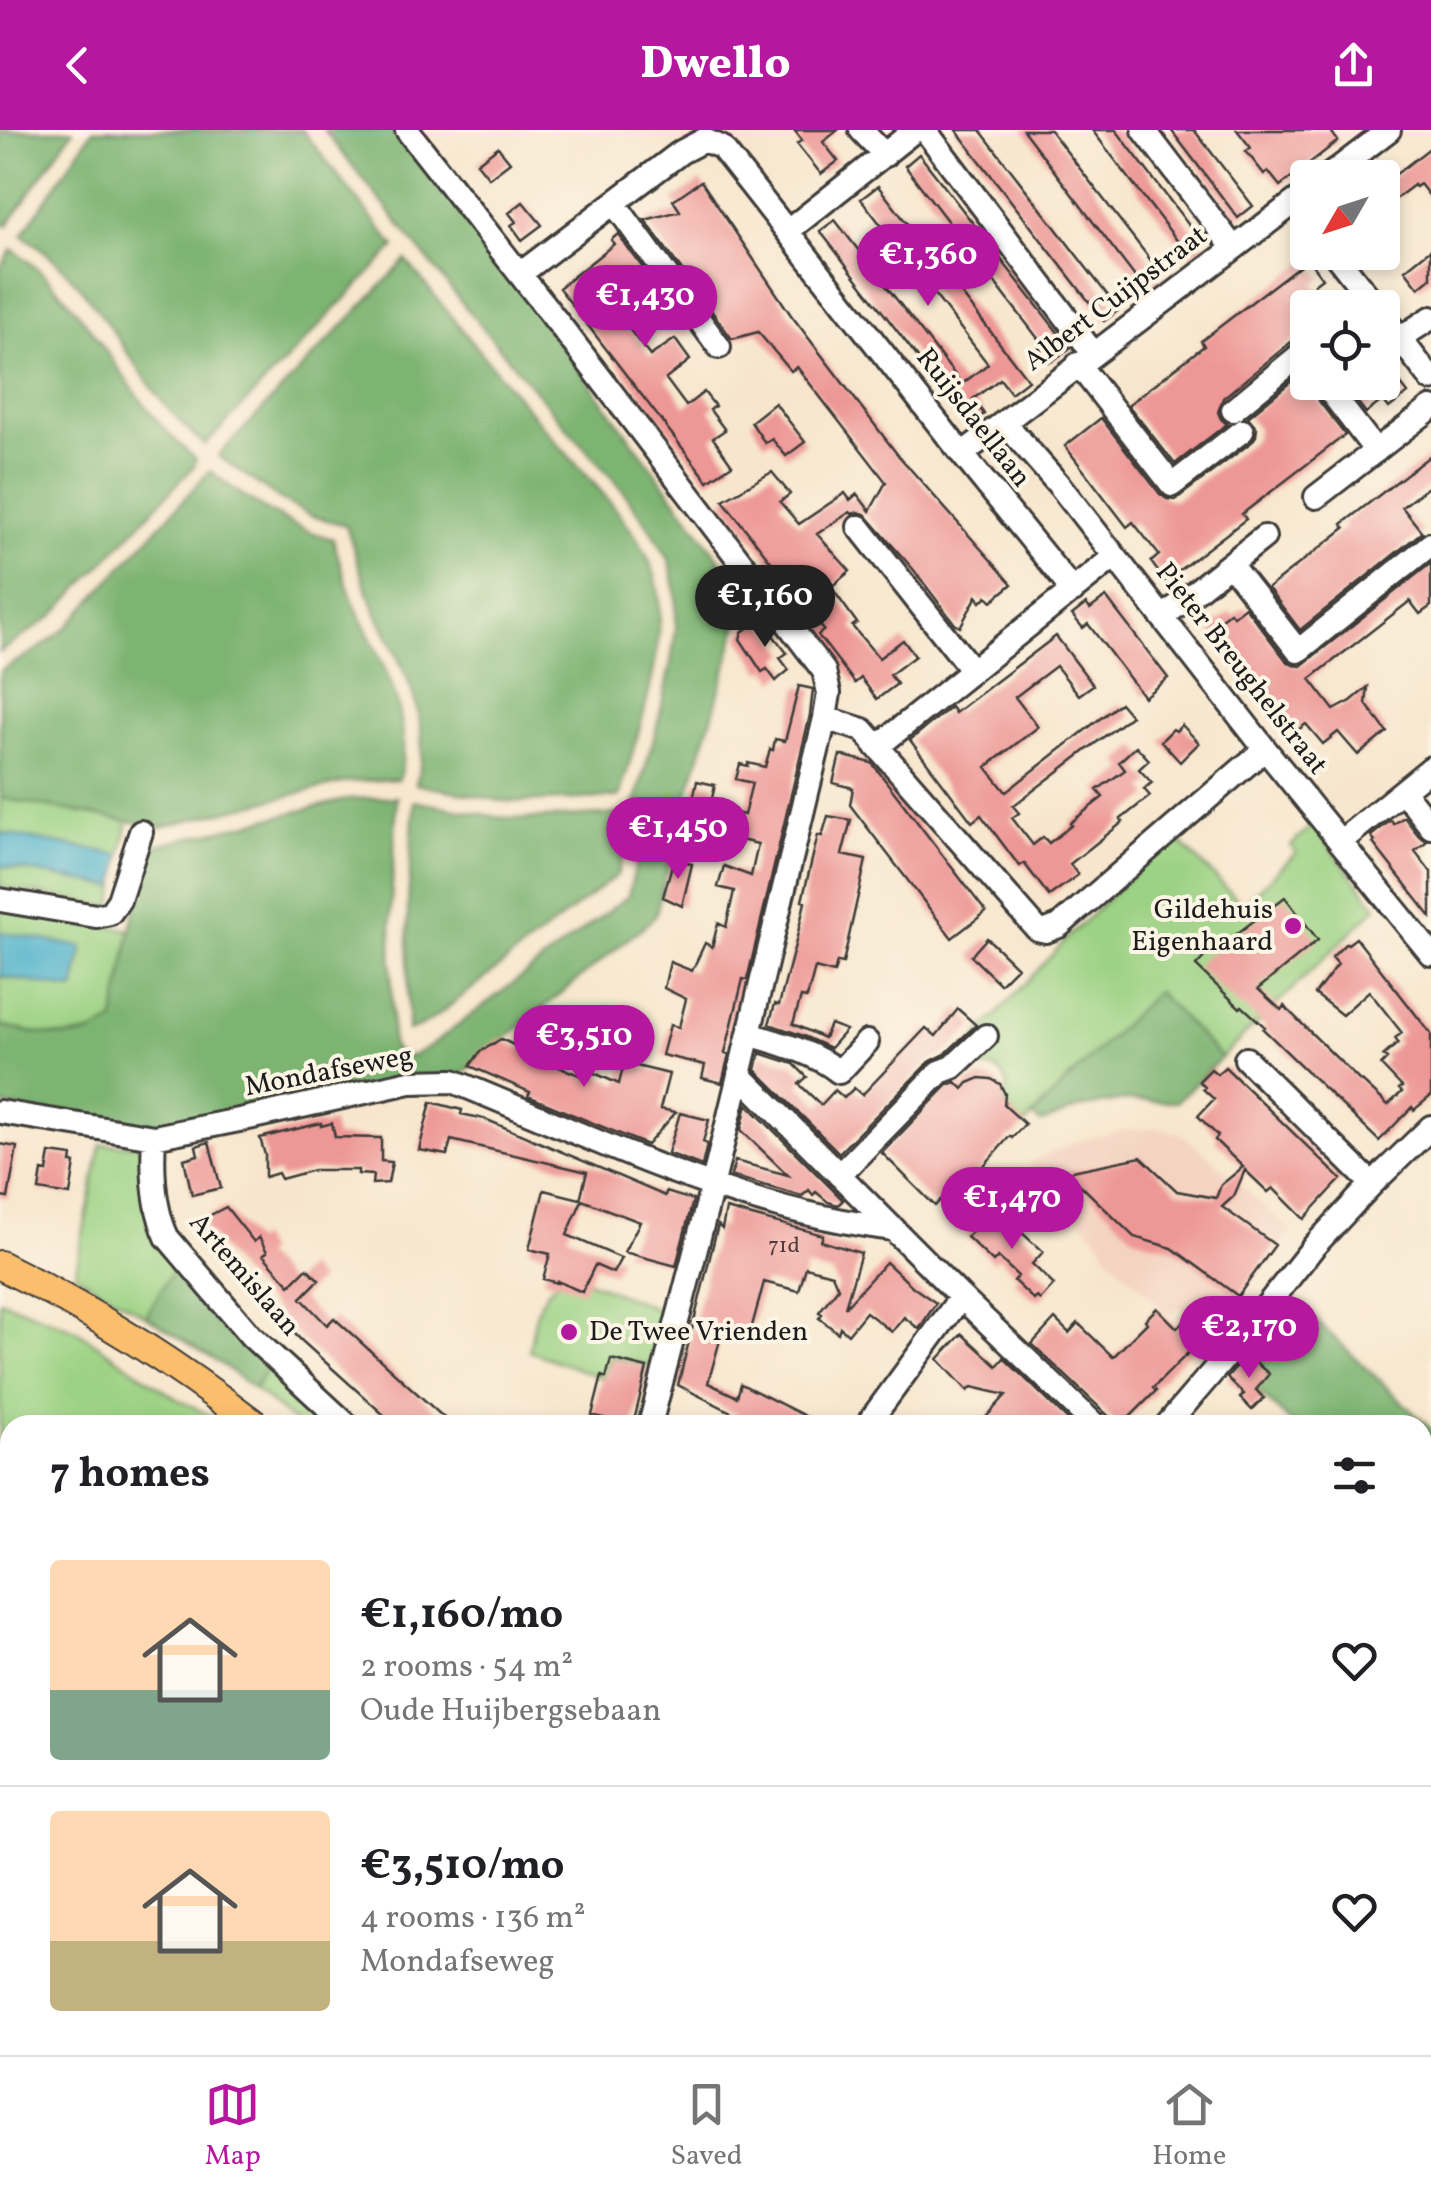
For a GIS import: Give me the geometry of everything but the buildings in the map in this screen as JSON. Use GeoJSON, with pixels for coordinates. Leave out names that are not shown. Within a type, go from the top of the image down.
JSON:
{"type":"FeatureCollection","features":[{"type":"Feature","properties":{"kind":"main road"},"geometry":{"type":"LineString","coordinates":[[0,1265],[82,1307],[150,1349],[241,1415]]}},
{"type":"Feature","properties":{"kind":"street"},"geometry":{"type":"LineString","coordinates":[[861,130],[884,155]]}},
{"type":"Feature","properties":{"kind":"street"},"geometry":{"type":"LineString","coordinates":[[788,230],[915,130]]}},
{"type":"Feature","properties":{"kind":"street"},"geometry":{"type":"LineString","coordinates":[[924,130],[1172,485],[1290,366]]}},
{"type":"Feature","properties":{"kind":"street"},"geometry":{"type":"LineString","coordinates":[[1144,130],[1233,247]]}},
{"type":"Feature","properties":{"kind":"street"},"geometry":{"type":"LineString","coordinates":[[420,134],[520,274],[824,672],[829,692],[740,1074],[653,1415]]}},
{"type":"Feature","properties":{"kind":"street"},"geometry":{"type":"LineString","coordinates":[[1345,160],[1373,134]]}},
{"type":"Feature","properties":{"kind":"street","name":"Ruijsdaellaan"},"geometry":{"type":"LineString","coordinates":[[520,274],[681,152],[704,140],[721,146],[1072,591]]}},
{"type":"Feature","properties":{"kind":"street"},"geometry":{"type":"LineString","coordinates":[[614,203],[719,348]]}},
{"type":"Feature","properties":{"kind":"street","name":"Albert Cuijpstraat"},"geometry":{"type":"LineString","coordinates":[[962,454],[1233,247],[1290,213]]}},
{"type":"Feature","properties":{"kind":"street"},"geometry":{"type":"LineString","coordinates":[[1431,318],[1400,338],[1431,378]]}},
{"type":"Feature","properties":{"kind":"street"},"geometry":{"type":"LineString","coordinates":[[1337,400],[1376,451]]}},
{"type":"Feature","properties":{"kind":"street"},"geometry":{"type":"LineString","coordinates":[[1316,497],[1431,408]]}},
{"type":"Feature","properties":{"kind":"street","name":"Pieter Breughelstraat"},"geometry":{"type":"LineString","coordinates":[[1004,422],[1060,486],[1431,954]]}},
{"type":"Feature","properties":{"kind":"street"},"geometry":{"type":"LineString","coordinates":[[859,527],[972,670]]}},
{"type":"Feature","properties":{"kind":"street"},"geometry":{"type":"LineString","coordinates":[[1163,617],[1264,537]]}},
{"type":"Feature","properties":{"kind":"street"},"geometry":{"type":"LineString","coordinates":[[1230,564],[1298,651],[1431,544]]}},
{"type":"Feature","properties":{"kind":"street"},"geometry":{"type":"LineString","coordinates":[[877,747],[1114,557]]}},
{"type":"Feature","properties":{"kind":"street"},"geometry":{"type":"LineString","coordinates":[[826,718],[863,730],[1036,929],[1046,931],[1058,926],[1265,749]]}},
{"type":"Feature","properties":{"kind":"street"},"geometry":{"type":"LineString","coordinates":[[1340,842],[1431,768]]}},
{"type":"Feature","properties":{"kind":"street"},"geometry":{"type":"LineString","coordinates":[[1403,791],[1431,826]]}},
{"type":"Feature","properties":{"kind":"street"},"geometry":{"type":"LineString","coordinates":[[0,900],[96,916],[110,913],[120,900],[141,832]]}},
{"type":"Feature","properties":{"kind":"street"},"geometry":{"type":"LineString","coordinates":[[749,1034],[792,1047],[839,1072],[867,1042]]}},
{"type":"Feature","properties":{"kind":"street"},"geometry":{"type":"LineString","coordinates":[[839,1174],[940,1072],[953,1068],[986,1036]]}},
{"type":"Feature","properties":{"kind":"street"},"geometry":{"type":"LineString","coordinates":[[1246,1058],[1372,1184]]}},
{"type":"Feature","properties":{"kind":"street"},"geometry":{"type":"LineString","coordinates":[[740,1074],[960,1297],[1084,1415]]}},
{"type":"Feature","properties":{"kind":"street","name":"Mondafseweg"},"geometry":{"type":"LineString","coordinates":[[0,1112],[154,1137],[410,1082],[453,1080],[712,1187],[852,1224],[894,1229]]}},
{"type":"Feature","properties":{"kind":"street"},"geometry":{"type":"LineString","coordinates":[[1176,1415],[1315,1244],[1431,1127]]}},
{"type":"Feature","properties":{"kind":"street","name":"Artemislaan"},"geometry":{"type":"LineString","coordinates":[[154,1137],[158,1218],[167,1236],[251,1336],[336,1415]]}},
{"type":"Feature","properties":{"kind":"street"},"geometry":{"type":"LineString","coordinates":[[874,1415],[960,1297]]}},
{"type":"Feature","properties":{"kind":"shaded area"},"geometry":{"type":"Polygon","coordinates":[[[1157,1128],[1180,1134],[1200,1148],[1291,1231],[1212,1336],[1179,1306],[1170,1315],[1110,1258],[1098,1238],[1028,1163],[1075,1142],[1125,1130],[1157,1128]]]}},
{"type":"Feature","properties":{"kind":"green space"},"geometry":{"type":"Polygon","coordinates":[[[0,130],[73,130],[7,226],[0,222],[0,130]]]}},
{"type":"Feature","properties":{"kind":"green space"},"geometry":{"type":"Polygon","coordinates":[[[93,130],[302,130],[395,247],[205,445],[157,394],[75,281],[22,235],[93,130]]]}},
{"type":"Feature","properties":{"kind":"green space"},"geometry":{"type":"Polygon","coordinates":[[[324,130],[398,130],[461,209],[746,595],[655,917],[453,1081],[158,1126],[115,1126],[0,1105],[0,1025],[69,1036],[91,1033],[114,1022],[146,848],[349,799],[397,797],[391,904],[392,1044],[395,1051],[410,1057],[432,1045],[628,896],[643,835],[635,805],[658,723],[676,628],[676,593],[670,562],[621,488],[467,309],[324,130]]]}},
{"type":"Feature","properties":{"kind":"green space"},"geometry":{"type":"Polygon","coordinates":[[[12,249],[64,296],[148,409],[196,459],[194,466],[54,615],[0,652],[0,268],[12,249]]]}},
{"type":"Feature","properties":{"kind":"green space"},"geometry":{"type":"Polygon","coordinates":[[[406,260],[615,508],[652,568],[660,612],[655,665],[619,797],[501,801],[416,784],[422,741],[416,703],[368,592],[346,525],[312,516],[279,499],[218,456],[406,260]]]}},
{"type":"Feature","properties":{"kind":"green space"},"geometry":{"type":"Polygon","coordinates":[[[210,471],[268,511],[333,539],[353,601],[396,697],[403,736],[399,779],[346,782],[160,827],[0,798],[0,671],[66,628],[210,471]]]}},
{"type":"Feature","properties":{"kind":"green space"},"geometry":{"type":"Polygon","coordinates":[[[0,798],[128,821],[121,855],[0,833],[0,798]]]}},
{"type":"Feature","properties":{"kind":"green space"},"geometry":{"type":"Polygon","coordinates":[[[414,801],[522,819],[620,814],[626,849],[617,875],[442,1012],[408,1031],[408,905],[414,801]]]}},
{"type":"Feature","properties":{"kind":"green space"},"geometry":{"type":"Polygon","coordinates":[[[1312,825],[1377,907],[1221,1058],[1157,992],[1024,1125],[1002,1102],[1008,1088],[1000,1072],[985,1068],[973,1072],[958,1057],[1069,936],[1173,835],[1243,905],[1296,853],[1291,846],[1312,825]]]}},
{"type":"Feature","properties":{"kind":"green space"},"geometry":{"type":"Polygon","coordinates":[[[0,866],[116,887],[112,907],[0,887],[0,866]]]}},
{"type":"Feature","properties":{"kind":"green space"},"geometry":{"type":"Polygon","coordinates":[[[0,907],[131,930],[114,1022],[91,1033],[69,1036],[0,1025],[0,976],[74,989],[83,948],[0,932],[0,907]]]}},
{"type":"Feature","properties":{"kind":"green space"},"geometry":{"type":"Polygon","coordinates":[[[1157,991],[1221,1058],[1176,1102],[1123,1100],[1080,1108],[1041,1123],[1032,1116],[1157,991]]]}},
{"type":"Feature","properties":{"kind":"green space"},"geometry":{"type":"Polygon","coordinates":[[[101,1144],[139,1145],[176,1264],[146,1316],[75,1274],[101,1144]]]}},
{"type":"Feature","properties":{"kind":"green space"},"geometry":{"type":"Polygon","coordinates":[[[176,1264],[271,1363],[254,1389],[146,1316],[176,1264]]]}},
{"type":"Feature","properties":{"kind":"green space"},"geometry":{"type":"Polygon","coordinates":[[[570,1274],[668,1313],[655,1367],[612,1357],[602,1378],[529,1351],[543,1297],[570,1274]]]}},
{"type":"Feature","properties":{"kind":"green space"},"geometry":{"type":"Polygon","coordinates":[[[1289,1295],[1416,1415],[1283,1415],[1228,1364],[1289,1295]]]}},
{"type":"Feature","properties":{"kind":"green space"},"geometry":{"type":"Polygon","coordinates":[[[0,1300],[76,1330],[177,1399],[210,1415],[0,1415],[0,1300]]]}},
{"type":"Feature","properties":{"kind":"green space"},"geometry":{"type":"Polygon","coordinates":[[[271,1363],[326,1415],[286,1415],[254,1389],[271,1363]]]}},
{"type":"Feature","properties":{"kind":"water"},"geometry":{"type":"Polygon","coordinates":[[[0,833],[121,855],[116,887],[0,866],[0,833]]]}},
{"type":"Feature","properties":{"kind":"water"},"geometry":{"type":"Polygon","coordinates":[[[0,932],[83,947],[74,990],[0,976],[0,932]]]}},
{"type":"Feature","properties":{"kind":"place","name":"Gildehuis Eigenhaard"},"geometry":{"type":"Point","coordinates":[1293,926]}},
{"type":"Feature","properties":{"kind":"place","name":"De Twee Vrienden"},"geometry":{"type":"Point","coordinates":[569,1332]}}]}
